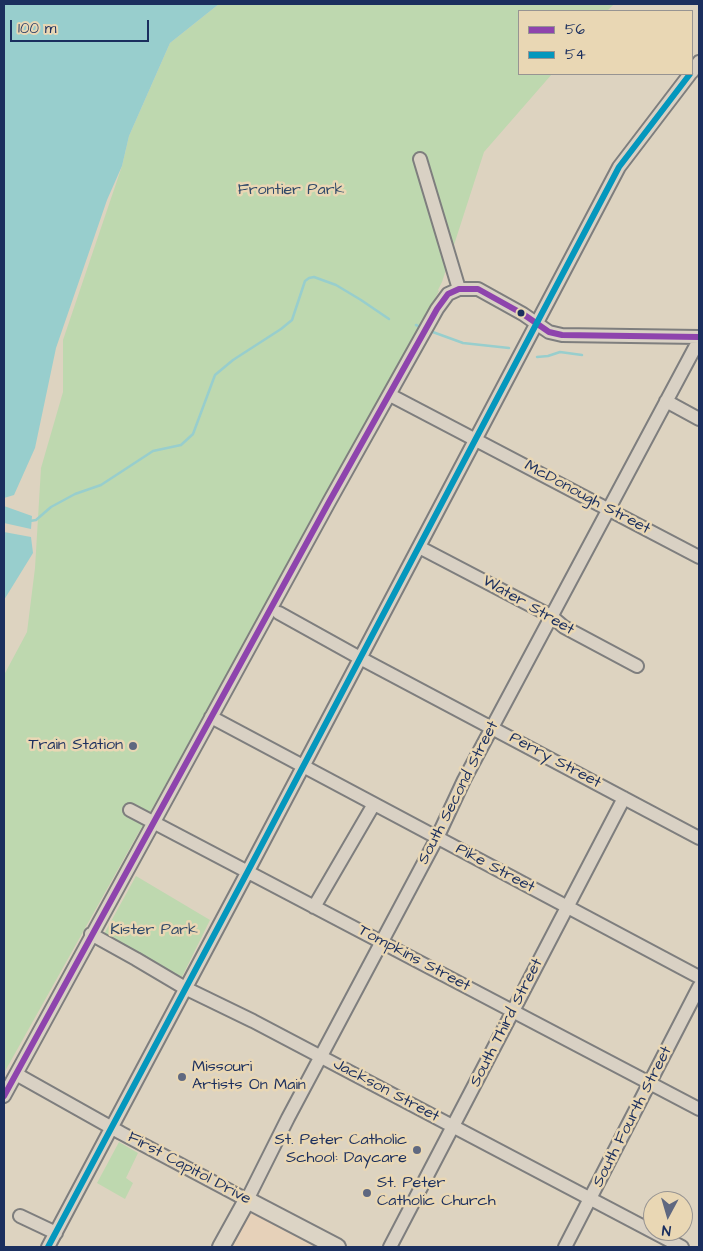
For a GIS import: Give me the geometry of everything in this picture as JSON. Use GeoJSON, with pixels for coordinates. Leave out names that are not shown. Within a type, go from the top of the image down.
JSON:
{"type":"FeatureCollection","features":[{"type":"Feature","properties":{"kind":"main road","name":"South Second Street"},"geometry":{"type":"LineString","coordinates":[[221,1247],[247,1200]]}},
{"type":"Feature","properties":{"kind":"main road","name":"First Capitol Drive"},"geometry":{"type":"LineString","coordinates":[[247,1200],[337,1247]]}},
{"type":"Feature","properties":{"kind":"street"},"geometry":{"type":"LineString","coordinates":[[48,1247],[248,872],[619,167],[689,75]]}},
{"type":"Feature","properties":{"kind":"street"},"geometry":{"type":"LineString","coordinates":[[420,159],[459,289]]}},
{"type":"Feature","properties":{"kind":"street"},"geometry":{"type":"LineString","coordinates":[[4,1096],[336,489],[437,309],[448,294],[459,289],[478,289],[523,314],[549,332],[573,336],[699,338]]}},
{"type":"Feature","properties":{"kind":"street","name":"South Second Street"},"geometry":{"type":"LineString","coordinates":[[247,1200],[276,1140],[437,838],[464,780],[699,338]]}},
{"type":"Feature","properties":{"kind":"street","name":"McDonough Street"},"geometry":{"type":"LineString","coordinates":[[390,395],[699,557]]}},
{"type":"Feature","properties":{"kind":"street"},"geometry":{"type":"LineString","coordinates":[[666,402],[699,419]]}},
{"type":"Feature","properties":{"kind":"street","name":"Water Street"},"geometry":{"type":"LineString","coordinates":[[419,547],[551,616],[564,627],[637,666]]}},
{"type":"Feature","properties":{"kind":"street","name":"Perry Street"},"geometry":{"type":"LineString","coordinates":[[279,613],[699,838]]}},
{"type":"Feature","properties":{"kind":"street","name":"Pike Street"},"geometry":{"type":"LineString","coordinates":[[211,717],[699,977]]}},
{"type":"Feature","properties":{"kind":"street","name":"South Third Street"},"geometry":{"type":"LineString","coordinates":[[390,1247],[624,798]]}},
{"type":"Feature","properties":{"kind":"street"},"geometry":{"type":"LineString","coordinates":[[314,907],[374,804]]}},
{"type":"Feature","properties":{"kind":"street","name":"Tompkins Street"},"geometry":{"type":"LineString","coordinates":[[130,810],[699,1109]]}},
{"type":"Feature","properties":{"kind":"street","name":"Jackson Street"},"geometry":{"type":"LineString","coordinates":[[91,934],[185,988],[253,1021],[682,1247]]}},
{"type":"Feature","properties":{"kind":"street","name":"South Fourth Street"},"geometry":{"type":"LineString","coordinates":[[565,1247],[699,987]]}},
{"type":"Feature","properties":{"kind":"street","name":"First Capitol Drive"},"geometry":{"type":"LineString","coordinates":[[16,1074],[247,1200]]}},
{"type":"Feature","properties":{"kind":"street"},"geometry":{"type":"LineString","coordinates":[[20,1216],[56,1233]]}},
{"type":"Feature","properties":{"kind":"shaded area"},"geometry":{"type":"Polygon","coordinates":[[[250,1210],[319,1247],[230,1247],[250,1210]]]}},
{"type":"Feature","properties":{"kind":"green space","name":"Frontier Park"},"geometry":{"type":"Polygon","coordinates":[[[219,4],[614,4],[608,10],[518,10],[518,75],[551,75],[484,152],[439,291],[4,1073],[4,675],[27,632],[35,568],[41,468],[63,392],[63,340],[122,166],[129,136],[170,43],[219,4]]]}},
{"type":"Feature","properties":{"kind":"green space","name":"Kister Park"},"geometry":{"type":"Polygon","coordinates":[[[136,876],[210,920],[177,987],[98,945],[136,876]]]}},
{"type":"Feature","properties":{"kind":"green space"},"geometry":{"type":"Polygon","coordinates":[[[119,1142],[138,1153],[126,1178],[133,1183],[125,1199],[97,1183],[119,1142]]]}},
{"type":"Feature","properties":{"kind":"water"},"geometry":{"type":"Polygon","coordinates":[[[4,4],[219,4],[170,43],[129,136],[122,166],[107,200],[56,348],[35,448],[14,495],[4,498],[4,4]]]}},
{"type":"Feature","properties":{"kind":"water"},"geometry":{"type":"Polygon","coordinates":[[[4,506],[32,516],[31,529],[4,523],[4,506]]]}},
{"type":"Feature","properties":{"kind":"water"},"geometry":{"type":"Polygon","coordinates":[[[4,532],[31,537],[33,553],[4,600],[4,532]]]}},
{"type":"Feature","properties":{"kind":"waterway"},"geometry":{"type":"LineString","coordinates":[[30,521],[36,520],[51,507],[75,494],[101,485],[153,451],[181,445],[193,434],[215,375],[233,360],[292,320],[305,281],[309,278],[314,277],[336,285],[389,319]]}},
{"type":"Feature","properties":{"kind":"waterway"},"geometry":{"type":"LineString","coordinates":[[416,325],[423,328]]}},
{"type":"Feature","properties":{"kind":"waterway"},"geometry":{"type":"LineString","coordinates":[[430,331],[463,343],[509,348]]}},
{"type":"Feature","properties":{"kind":"waterway"},"geometry":{"type":"LineString","coordinates":[[537,357],[560,352],[582,355]]}},
{"type":"Feature","properties":{"kind":"transit line","name":"54"},"geometry":{"type":"LineString","coordinates":[[48,1247],[619,167],[689,75]]}},
{"type":"Feature","properties":{"kind":"transit line","name":"56"},"geometry":{"type":"LineString","coordinates":[[4,1096],[329,502],[437,309],[448,294],[459,289],[478,289],[523,314],[549,332],[562,335],[699,337]]}},
{"type":"Feature","properties":{"kind":"place","name":"Train Station"},"geometry":{"type":"Point","coordinates":[133,746]}},
{"type":"Feature","properties":{"kind":"place","name":"Missouri Artists On Main"},"geometry":{"type":"Point","coordinates":[182,1077]}},
{"type":"Feature","properties":{"kind":"place","name":"St. Peter Catholic School: Daycare"},"geometry":{"type":"Point","coordinates":[417,1150]}},
{"type":"Feature","properties":{"kind":"place","name":"St. Peter Catholic Church"},"geometry":{"type":"Point","coordinates":[367,1193]}}]}
